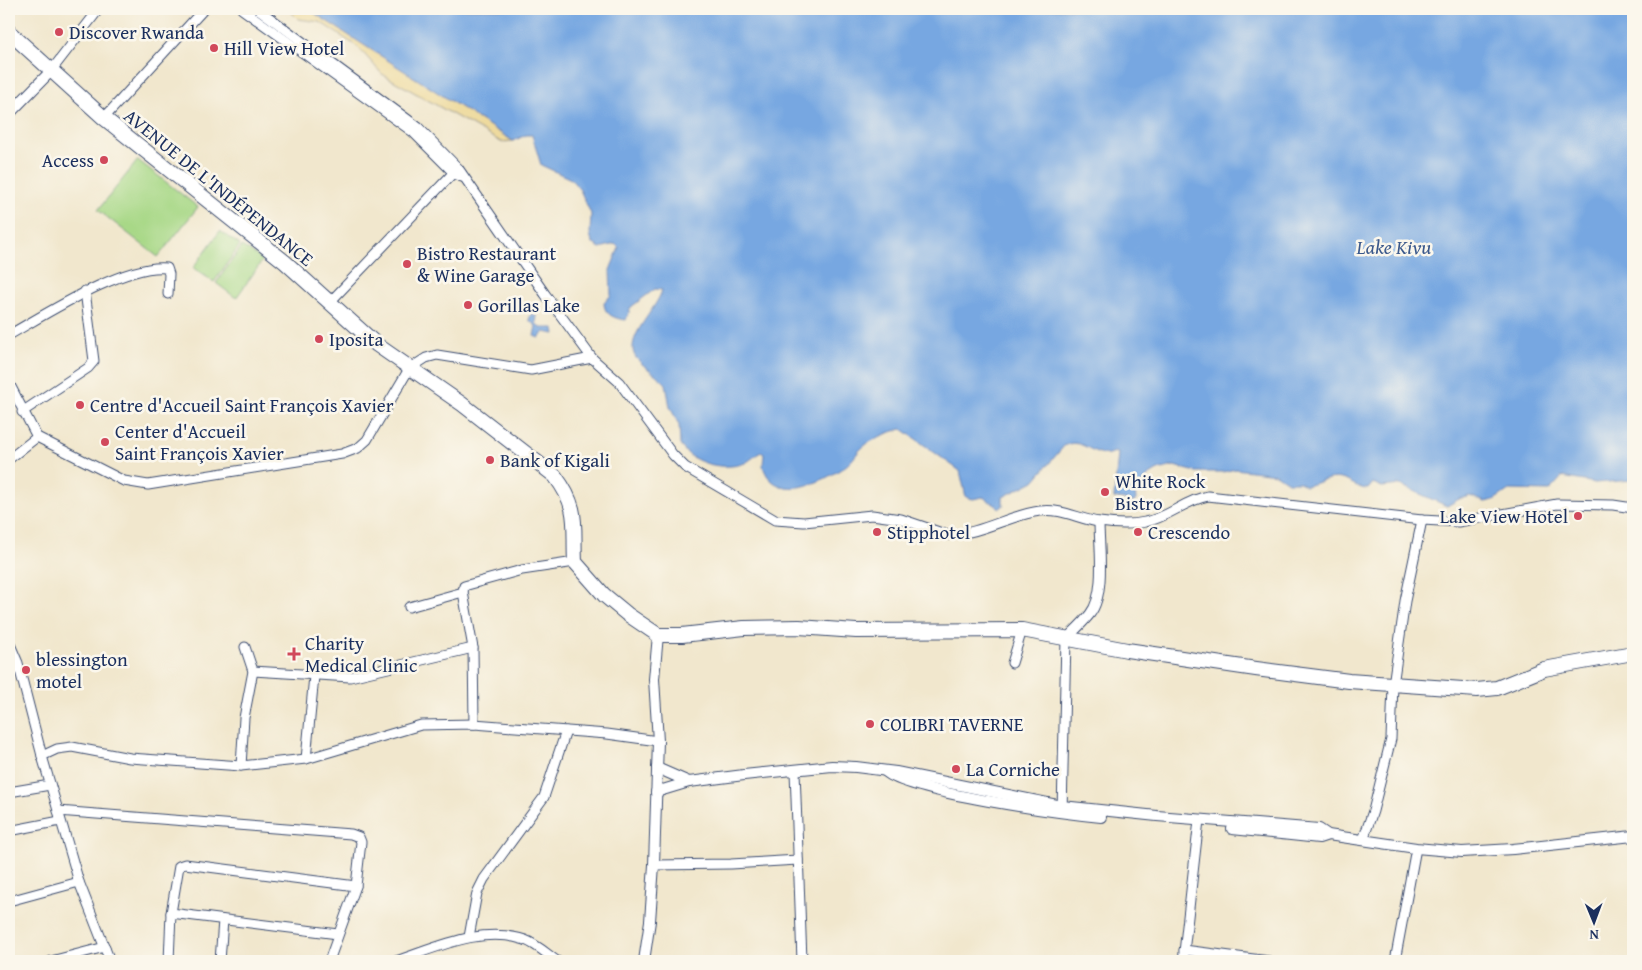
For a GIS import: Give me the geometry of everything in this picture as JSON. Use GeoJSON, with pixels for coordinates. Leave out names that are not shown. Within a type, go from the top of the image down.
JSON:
{"type":"FeatureCollection","features":[{"type":"Feature","properties":{"kind":"highway","name":"AVENUE DE L'INDÉPENDANCE"},"geometry":{"type":"LineString","coordinates":[[9,32],[104,118],[166,169],[220,209],[330,302],[377,345],[462,404],[555,476],[566,490],[573,506],[575,562]]}},
{"type":"Feature","properties":{"kind":"highway"},"geometry":{"type":"LineString","coordinates":[[575,562],[604,596],[626,614],[658,635],[682,635],[754,628],[799,627],[856,631],[1022,630],[1170,657],[1393,684],[1477,690],[1497,688],[1544,669],[1633,653]]}},
{"type":"Feature","properties":{"kind":"street"},"geometry":{"type":"LineString","coordinates":[[9,114],[51,71],[98,9]]}},
{"type":"Feature","properties":{"kind":"street"},"geometry":{"type":"LineString","coordinates":[[104,118],[204,9]]}},
{"type":"Feature","properties":{"kind":"street"},"geometry":{"type":"LineString","coordinates":[[242,9],[312,55],[415,130],[436,149],[462,177],[592,358],[619,382],[673,455],[685,467],[775,520],[804,522],[872,515],[901,520],[948,535],[983,530],[1039,511],[1062,510],[1099,522],[1142,523],[1154,520],[1194,498],[1208,496],[1372,512],[1422,520],[1458,522],[1556,504],[1614,505],[1633,508]]}},
{"type":"Feature","properties":{"kind":"street"},"geometry":{"type":"LineString","coordinates":[[258,9],[312,55]]}},
{"type":"Feature","properties":{"kind":"street"},"geometry":{"type":"LineString","coordinates":[[330,302],[456,170]]}},
{"type":"Feature","properties":{"kind":"street"},"geometry":{"type":"LineString","coordinates":[[9,335],[86,291],[149,268],[167,268],[169,274],[168,294]]}},
{"type":"Feature","properties":{"kind":"street"},"geometry":{"type":"LineString","coordinates":[[22,412],[88,368],[94,361],[86,291]]}},
{"type":"Feature","properties":{"kind":"street"},"geometry":{"type":"LineString","coordinates":[[9,383],[22,412],[37,437],[124,480],[148,485],[342,454],[358,448],[367,440],[409,369],[426,358],[437,356],[531,370],[592,358]]}},
{"type":"Feature","properties":{"kind":"street"},"geometry":{"type":"LineString","coordinates":[[9,459],[37,437]]}},
{"type":"Feature","properties":{"kind":"street"},"geometry":{"type":"LineString","coordinates":[[1363,840],[1373,811],[1391,739],[1393,684],[1405,600],[1422,520]]}},
{"type":"Feature","properties":{"kind":"street"},"geometry":{"type":"LineString","coordinates":[[1062,809],[1066,639],[1091,613],[1095,605],[1100,587],[1099,522]]}},
{"type":"Feature","properties":{"kind":"street"},"geometry":{"type":"LineString","coordinates":[[474,724],[473,648],[463,592],[464,586],[522,570],[575,562]]}},
{"type":"Feature","properties":{"kind":"street"},"geometry":{"type":"LineString","coordinates":[[409,606],[463,592]]}},
{"type":"Feature","properties":{"kind":"street"},"geometry":{"type":"LineString","coordinates":[[1012,663],[1022,630]]}},
{"type":"Feature","properties":{"kind":"street"},"geometry":{"type":"LineString","coordinates":[[644,961],[650,921],[654,865],[658,741],[654,679],[658,635]]}},
{"type":"Feature","properties":{"kind":"street"},"geometry":{"type":"LineString","coordinates":[[9,642],[18,663],[60,821],[79,882],[110,961]]}},
{"type":"Feature","properties":{"kind":"street"},"geometry":{"type":"LineString","coordinates":[[241,766],[244,718],[253,672],[245,647]]}},
{"type":"Feature","properties":{"kind":"street"},"geometry":{"type":"LineString","coordinates":[[253,672],[350,677],[473,648]]}},
{"type":"Feature","properties":{"kind":"street"},"geometry":{"type":"LineString","coordinates":[[306,759],[314,676]]}},
{"type":"Feature","properties":{"kind":"street"},"geometry":{"type":"LineString","coordinates":[[42,756],[57,749],[72,747],[130,758],[241,766],[306,759],[421,725],[474,724],[658,741]]}},
{"type":"Feature","properties":{"kind":"street"},"geometry":{"type":"LineString","coordinates":[[469,938],[477,893],[484,879],[544,797],[566,731]]}},
{"type":"Feature","properties":{"kind":"street"},"geometry":{"type":"LineString","coordinates":[[656,792],[689,782],[832,766],[856,767],[896,772],[952,789],[1062,809],[1199,824],[1280,830],[1319,829],[1328,835],[1416,848],[1462,852],[1513,849],[1633,836]]}},
{"type":"Feature","properties":{"kind":"street"},"geometry":{"type":"LineString","coordinates":[[657,768],[689,782]]}},
{"type":"Feature","properties":{"kind":"street"},"geometry":{"type":"LineString","coordinates":[[795,770],[802,961]]}},
{"type":"Feature","properties":{"kind":"street"},"geometry":{"type":"LineString","coordinates":[[9,792],[50,785]]}},
{"type":"Feature","properties":{"kind":"street"},"geometry":{"type":"LineString","coordinates":[[58,811],[351,834],[359,837],[361,842],[356,886],[329,961]]}},
{"type":"Feature","properties":{"kind":"street"},"geometry":{"type":"LineString","coordinates":[[9,831],[60,821]]}},
{"type":"Feature","properties":{"kind":"street"},"geometry":{"type":"LineString","coordinates":[[1182,961],[1199,824]]}},
{"type":"Feature","properties":{"kind":"street"},"geometry":{"type":"LineString","coordinates":[[1395,961],[1416,848]]}},
{"type":"Feature","properties":{"kind":"street"},"geometry":{"type":"LineString","coordinates":[[654,865],[731,864],[798,860]]}},
{"type":"Feature","properties":{"kind":"street"},"geometry":{"type":"LineString","coordinates":[[169,961],[171,912],[179,866],[186,864],[356,886]]}},
{"type":"Feature","properties":{"kind":"street"},"geometry":{"type":"LineString","coordinates":[[9,901],[79,882]]}},
{"type":"Feature","properties":{"kind":"street"},"geometry":{"type":"LineString","coordinates":[[171,912],[338,934]]}},
{"type":"Feature","properties":{"kind":"street"},"geometry":{"type":"LineString","coordinates":[[220,961],[223,920]]}},
{"type":"Feature","properties":{"kind":"street"},"geometry":{"type":"LineString","coordinates":[[396,961],[469,938],[504,934],[527,940],[557,961]]}},
{"type":"Feature","properties":{"kind":"street"},"geometry":{"type":"LineString","coordinates":[[52,961],[104,947]]}},
{"type":"Feature","properties":{"kind":"street"},"geometry":{"type":"LineString","coordinates":[[1184,950],[1269,961]]}},
{"type":"Feature","properties":{"kind":"green space"},"geometry":{"type":"Polygon","coordinates":[[[138,160],[198,207],[158,257],[98,210],[138,160]]]}},
{"type":"Feature","properties":{"kind":"green space"},"geometry":{"type":"Polygon","coordinates":[[[220,231],[240,245],[214,282],[193,268],[220,231]]]}},
{"type":"Feature","properties":{"kind":"green space"},"geometry":{"type":"Polygon","coordinates":[[[242,246],[263,260],[236,298],[216,283],[242,246]]]}},
{"type":"Feature","properties":{"kind":"sand"},"geometry":{"type":"Polygon","coordinates":[[[288,9],[308,9],[513,141],[501,142],[382,74],[358,47],[320,22],[298,19],[288,9]]]}},
{"type":"Feature","properties":{"kind":"water","name":"Lake Kivu"},"geometry":{"type":"Polygon","coordinates":[[[308,9],[1633,9],[1633,480],[1595,483],[1562,477],[1549,491],[1509,490],[1494,500],[1485,502],[1470,496],[1459,499],[1447,506],[1400,485],[1382,487],[1373,483],[1368,489],[1364,489],[1336,478],[1305,486],[1300,482],[1288,482],[1276,474],[1235,469],[1223,472],[1196,472],[1174,466],[1158,470],[1148,476],[1135,490],[1136,500],[1134,502],[1114,498],[1118,453],[1102,454],[1074,443],[1064,446],[1034,481],[1003,497],[1003,506],[1000,508],[983,497],[973,499],[966,497],[960,471],[902,429],[887,433],[871,441],[848,464],[828,477],[804,486],[780,486],[771,480],[764,469],[764,454],[761,452],[745,463],[737,465],[718,466],[700,461],[685,452],[680,445],[679,425],[670,407],[666,384],[637,359],[633,351],[633,343],[637,334],[662,290],[655,289],[631,307],[626,320],[618,319],[606,311],[604,303],[611,295],[610,270],[619,248],[615,244],[600,248],[592,243],[590,233],[591,214],[580,190],[571,179],[541,165],[532,135],[526,135],[513,141],[308,9]]]}},
{"type":"Feature","properties":{"kind":"water"},"geometry":{"type":"Polygon","coordinates":[[[531,314],[537,316],[536,323],[540,328],[554,328],[555,334],[544,332],[539,338],[534,336],[536,326],[529,320],[531,314]]]}},
{"type":"Feature","properties":{"kind":"place","name":"Discover Rwanda"},"geometry":{"type":"Point","coordinates":[59,32]}},
{"type":"Feature","properties":{"kind":"place","name":"Hill View Hotel"},"geometry":{"type":"Point","coordinates":[214,48]}},
{"type":"Feature","properties":{"kind":"place","name":"Access"},"geometry":{"type":"Point","coordinates":[104,160]}},
{"type":"Feature","properties":{"kind":"place","name":"Bistro Restaurant & Wine Garage"},"geometry":{"type":"Point","coordinates":[407,264]}},
{"type":"Feature","properties":{"kind":"place","name":"Gorillas Lake"},"geometry":{"type":"Point","coordinates":[468,305]}},
{"type":"Feature","properties":{"kind":"place","name":"Iposita"},"geometry":{"type":"Point","coordinates":[319,339]}},
{"type":"Feature","properties":{"kind":"place","name":"Centre d'Accueil Saint François Xavier"},"geometry":{"type":"Point","coordinates":[80,405]}},
{"type":"Feature","properties":{"kind":"place","name":"Center d'Accueil Saint François Xavier"},"geometry":{"type":"Point","coordinates":[105,442]}},
{"type":"Feature","properties":{"kind":"place","name":"Bank of Kigali"},"geometry":{"type":"Point","coordinates":[490,460]}},
{"type":"Feature","properties":{"kind":"place","name":"White Rock Bistro"},"geometry":{"type":"Point","coordinates":[1105,492]}},
{"type":"Feature","properties":{"kind":"place","name":"Lake View Hotel"},"geometry":{"type":"Point","coordinates":[1578,516]}},
{"type":"Feature","properties":{"kind":"place","name":"Stipphotel"},"geometry":{"type":"Point","coordinates":[877,532]}},
{"type":"Feature","properties":{"kind":"place","name":"Crescendo"},"geometry":{"type":"Point","coordinates":[1138,532]}},
{"type":"Feature","properties":{"kind":"place","name":"Charity Medical Clinic"},"geometry":{"type":"Point","coordinates":[294,654]}},
{"type":"Feature","properties":{"kind":"place","name":"blessington motel"},"geometry":{"type":"Point","coordinates":[26,670]}},
{"type":"Feature","properties":{"kind":"place","name":"COLIBRI TAVERNE"},"geometry":{"type":"Point","coordinates":[870,724]}},
{"type":"Feature","properties":{"kind":"place","name":"La Corniche"},"geometry":{"type":"Point","coordinates":[956,769]}}]}
